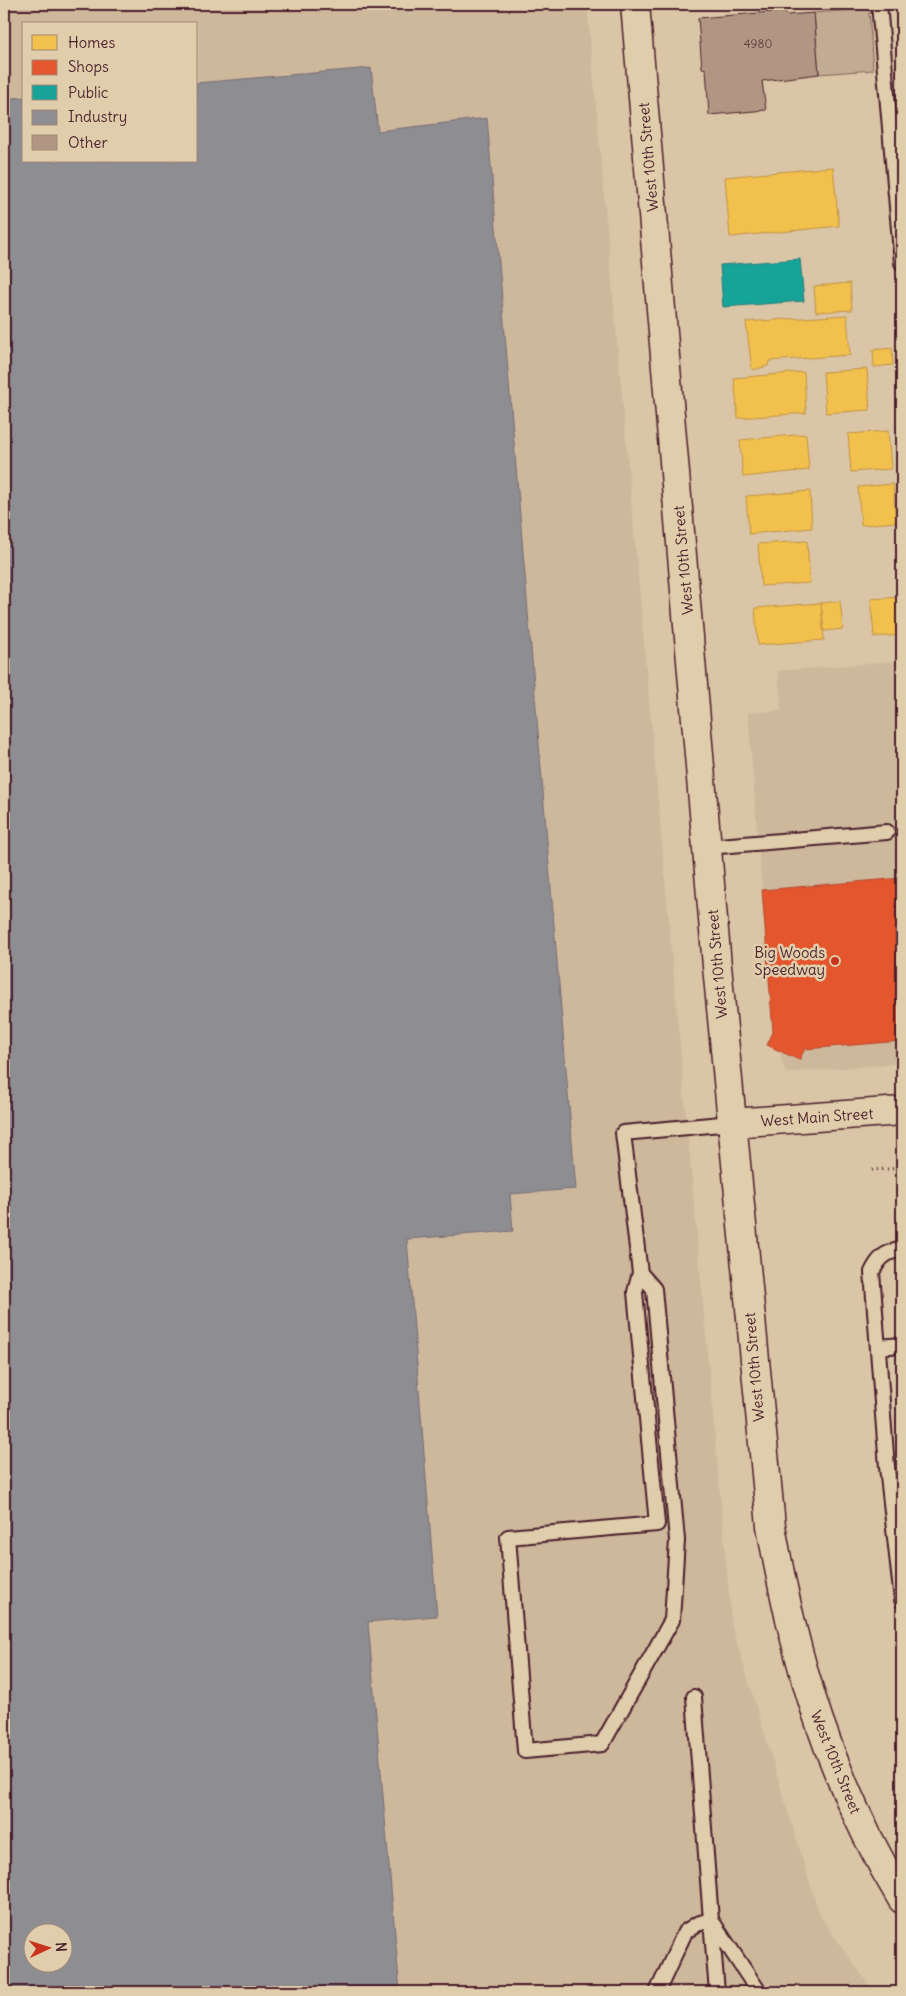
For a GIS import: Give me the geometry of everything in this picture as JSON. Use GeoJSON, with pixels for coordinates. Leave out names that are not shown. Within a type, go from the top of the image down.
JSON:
{"type":"FeatureCollection","features":[{"type":"Feature","properties":{"kind":"main road","name":"West 10th Street"},"geometry":{"type":"LineString","coordinates":[[635,4],[707,847],[771,1526],[784,1600],[819,1723],[850,1804],[902,1899]]}},
{"type":"Feature","properties":{"kind":"main road","name":"West Main Street"},"geometry":{"type":"LineString","coordinates":[[732,1123],[902,1110]]}},
{"type":"Feature","properties":{"kind":"lane"},"geometry":{"type":"LineString","coordinates":[[879,4],[902,263]]}},
{"type":"Feature","properties":{"kind":"lane"},"geometry":{"type":"LineString","coordinates":[[707,847],[887,832]]}},
{"type":"Feature","properties":{"kind":"lane"},"geometry":{"type":"LineString","coordinates":[[640,1273],[654,1289],[673,1495],[677,1540],[672,1620],[602,1744],[524,1751],[508,1537],[657,1524],[635,1292],[640,1273],[624,1132],[732,1123]]}},
{"type":"Feature","properties":{"kind":"lane"},"geometry":{"type":"LineString","coordinates":[[902,1250],[892,1250],[878,1259],[872,1272],[887,1467],[902,1600]]}},
{"type":"Feature","properties":{"kind":"lane"},"geometry":{"type":"LineString","coordinates":[[878,1347],[902,1344]]}},
{"type":"Feature","properties":{"kind":"lane"},"geometry":{"type":"LineString","coordinates":[[694,1696],[717,1992]]}},
{"type":"Feature","properties":{"kind":"lane"},"geometry":{"type":"LineString","coordinates":[[657,1992],[685,1932],[697,1924],[711,1920]]}},
{"type":"Feature","properties":{"kind":"lane"},"geometry":{"type":"LineString","coordinates":[[711,1920],[759,1992]]}},
{"type":"Feature","properties":{"kind":"path"},"geometry":{"type":"LineString","coordinates":[[872,1170],[902,1168]]}},
{"type":"Feature","properties":{"kind":"shaded area"},"geometry":{"type":"Polygon","coordinates":[[[4,4],[587,4],[732,1627],[820,1916],[874,1992],[4,1992],[4,4]]]}},
{"type":"Feature","properties":{"kind":"shaded area"},"geometry":{"type":"Polygon","coordinates":[[[869,9],[873,70],[819,74],[814,13],[869,9]]]}},
{"type":"Feature","properties":{"kind":"shaded area"},"geometry":{"type":"Polygon","coordinates":[[[898,661],[902,702],[902,1063],[786,1073],[773,1032],[748,713],[781,710],[778,671],[898,661]]]}},
{"type":"Feature","properties":{"kind":"building: Homes"},"geometry":{"type":"Polygon","coordinates":[[[833,167],[839,226],[730,237],[725,177],[833,167]]]}},
{"type":"Feature","properties":{"kind":"building: Homes"},"geometry":{"type":"Polygon","coordinates":[[[850,283],[852,310],[816,312],[814,286],[850,283]]]}},
{"type":"Feature","properties":{"kind":"building: Homes"},"geometry":{"type":"Polygon","coordinates":[[[847,315],[850,355],[769,361],[768,366],[752,370],[746,322],[847,315]]]}},
{"type":"Feature","properties":{"kind":"building: Homes"},"geometry":{"type":"Polygon","coordinates":[[[892,348],[893,365],[874,367],[873,350],[892,348]]]}},
{"type":"Feature","properties":{"kind":"building: Homes"},"geometry":{"type":"Polygon","coordinates":[[[867,369],[870,410],[826,413],[823,372],[867,369]]]}},
{"type":"Feature","properties":{"kind":"building: Homes"},"geometry":{"type":"Polygon","coordinates":[[[804,372],[806,413],[738,418],[734,378],[804,372]]]}},
{"type":"Feature","properties":{"kind":"building: Homes"},"geometry":{"type":"Polygon","coordinates":[[[888,431],[891,469],[851,472],[848,434],[888,431]]]}},
{"type":"Feature","properties":{"kind":"building: Homes"},"geometry":{"type":"Polygon","coordinates":[[[806,434],[809,470],[743,477],[740,440],[806,434]]]}},
{"type":"Feature","properties":{"kind":"building: Homes"},"geometry":{"type":"Polygon","coordinates":[[[893,484],[896,522],[861,525],[858,487],[893,484]]]}},
{"type":"Feature","properties":{"kind":"building: Homes"},"geometry":{"type":"Polygon","coordinates":[[[810,491],[812,528],[749,534],[746,496],[810,491]]]}},
{"type":"Feature","properties":{"kind":"building: Homes"},"geometry":{"type":"Polygon","coordinates":[[[807,541],[810,583],[761,586],[758,544],[807,541]]]}},
{"type":"Feature","properties":{"kind":"building: Homes"},"geometry":{"type":"Polygon","coordinates":[[[902,597],[902,635],[874,637],[871,599],[902,597]]]}},
{"type":"Feature","properties":{"kind":"building: Homes"},"geometry":{"type":"Polygon","coordinates":[[[840,601],[843,629],[824,631],[821,603],[840,601]]]}},
{"type":"Feature","properties":{"kind":"building: Homes"},"geometry":{"type":"Polygon","coordinates":[[[821,603],[824,640],[758,645],[755,608],[821,603]]]}},
{"type":"Feature","properties":{"kind":"building: Shops","name":"Big Woods Speedway"},"geometry":{"type":"Polygon","coordinates":[[[902,878],[902,1041],[805,1049],[799,1060],[767,1045],[773,1032],[762,890],[902,878]]]}},
{"type":"Feature","properties":{"kind":"building: Public"},"geometry":{"type":"Polygon","coordinates":[[[800,259],[804,301],[723,307],[720,265],[800,259]]]}},
{"type":"Feature","properties":{"kind":"building: Industry"},"geometry":{"type":"Polygon","coordinates":[[[371,68],[378,131],[487,118],[576,1189],[510,1194],[513,1231],[407,1239],[437,1616],[368,1622],[400,1992],[4,1992],[4,99],[22,97],[22,162],[198,162],[198,83],[371,68]]]}},
{"type":"Feature","properties":{"kind":"building: Other"},"geometry":{"type":"Polygon","coordinates":[[[784,11],[787,15],[814,13],[819,74],[762,81],[766,110],[709,115],[706,69],[702,68],[698,18],[784,11]]]}},
{"type":"Feature","properties":{"kind":"place","name":"Big Woods Speedway"},"geometry":{"type":"Point","coordinates":[835,961]}}]}
